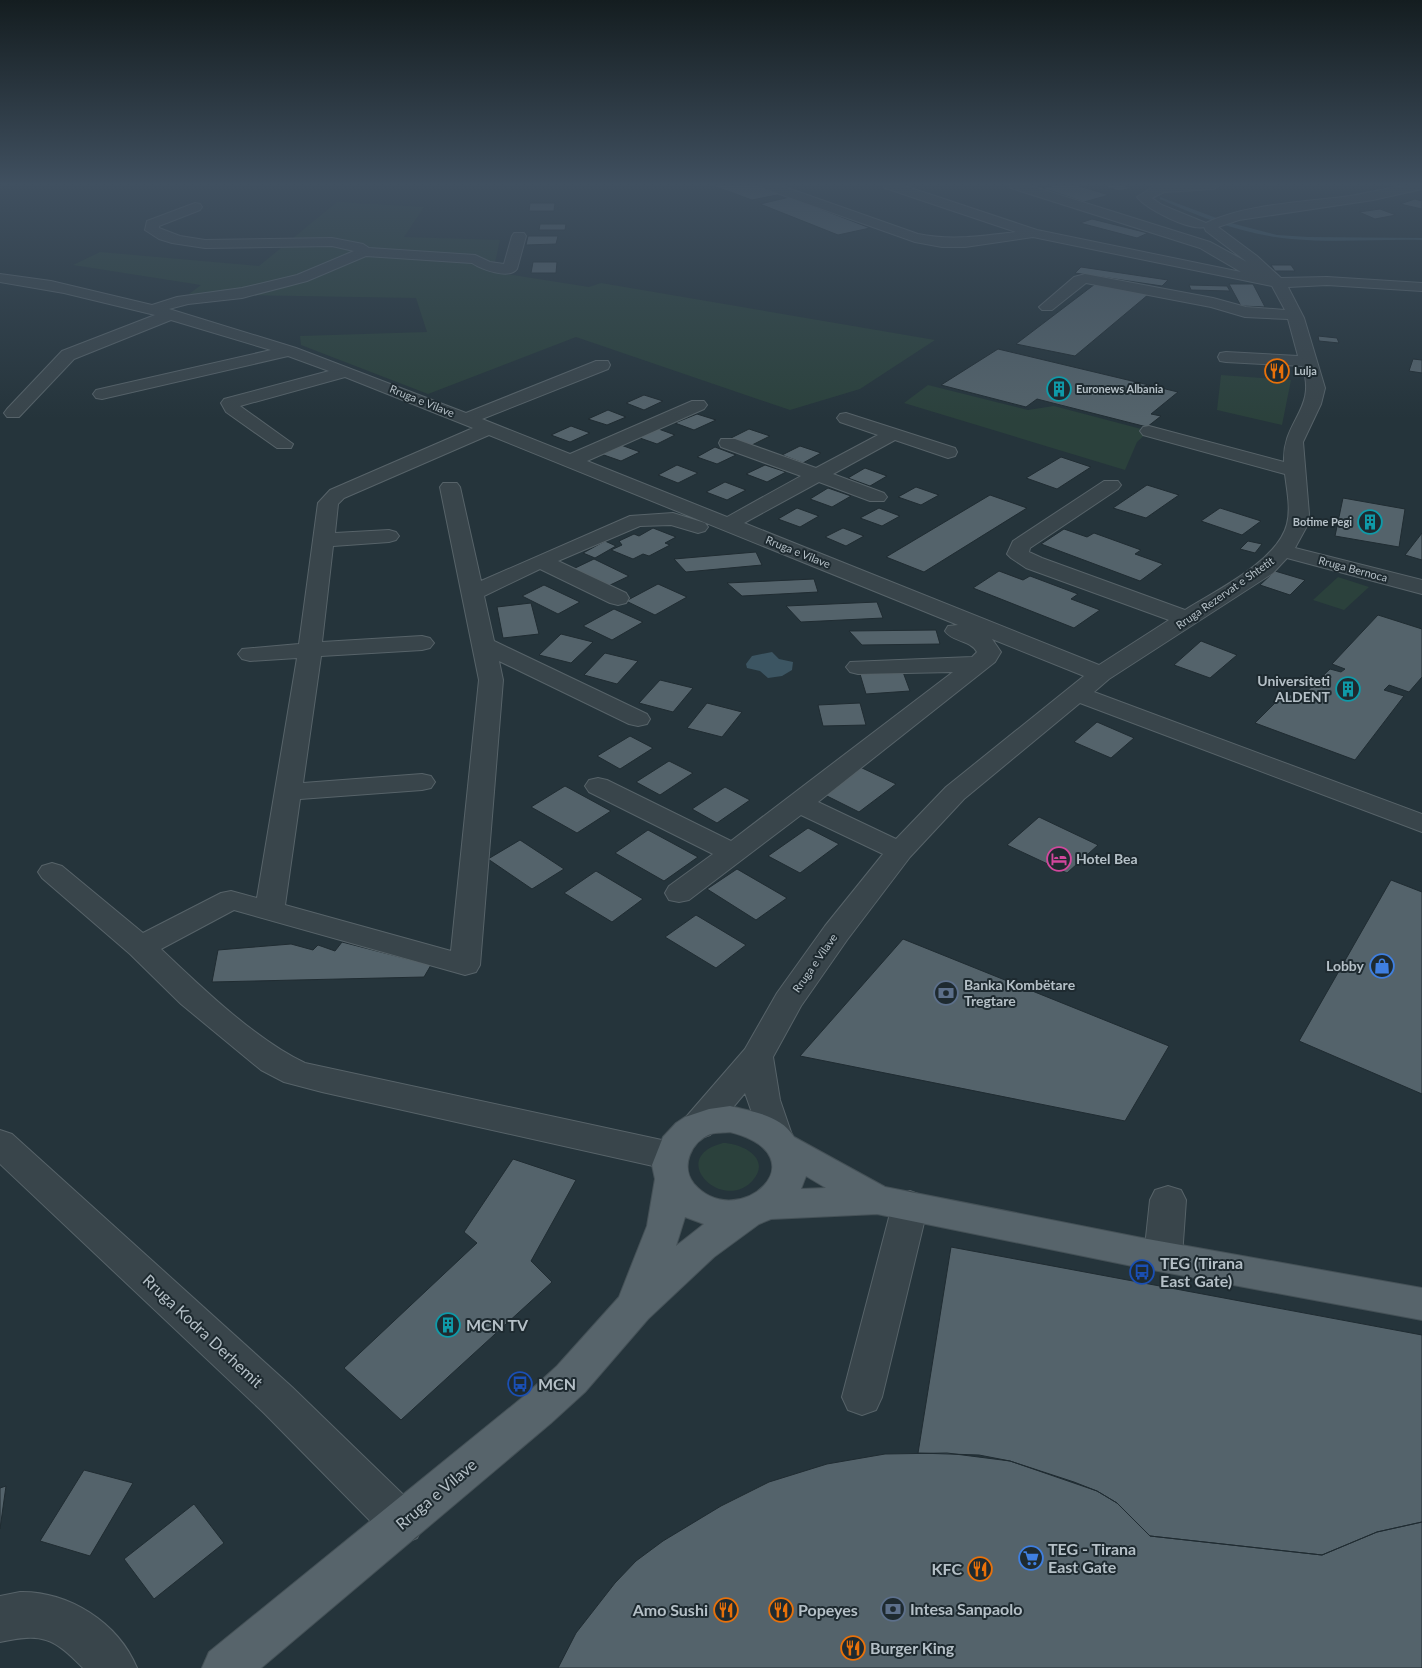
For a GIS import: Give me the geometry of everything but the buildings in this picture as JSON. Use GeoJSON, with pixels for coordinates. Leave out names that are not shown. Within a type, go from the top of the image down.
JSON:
{"type":"FeatureCollection","features":[{"type":"Feature","properties":{"kind":"main road"},"geometry":{"type":"LineString","coordinates":[[894,1203],[780,1141],[762,1126],[746,1121],[730,1119],[713,1120],[698,1126],[676,1144],[671,1168],[688,1201],[701,1209],[732,1215],[757,1209],[894,1203],[1163,1256],[1422,1304]]}},
{"type":"Feature","properties":{"kind":"main road"},"geometry":{"type":"LineString","coordinates":[[757,1209],[784,1189],[789,1179],[791,1168],[780,1141]]}},
{"type":"Feature","properties":{"kind":"main road","name":"Rruga e Vilave"},"geometry":{"type":"LineString","coordinates":[[634,1307],[665,1226],[671,1168]]}},
{"type":"Feature","properties":{"kind":"main road","name":"Rruga e Vilave"},"geometry":{"type":"LineString","coordinates":[[225,1668],[538,1410],[570,1379],[634,1307],[701,1246],[757,1209]]}},
{"type":"Feature","properties":{"kind":"street"},"geometry":{"type":"LineString","coordinates":[[13,413],[68,355],[192,298],[241,293],[301,278],[324,270],[337,263]]}},
{"type":"Feature","properties":{"kind":"street"},"geometry":{"type":"LineString","coordinates":[[481,263],[486,266],[507,269],[511,268],[512,263]]}},
{"type":"Feature","properties":{"kind":"street"},"geometry":{"type":"LineString","coordinates":[[1178,263],[1265,281],[1328,281],[1422,287]]}},
{"type":"Feature","properties":{"kind":"street","name":"Rruga Rezervat e Shtetit"},"geometry":{"type":"LineString","coordinates":[[1101,674],[1265,568],[1284,551],[1293,539],[1299,525],[1300,503],[1293,449],[1298,427],[1310,411],[1316,388],[1287,298],[1238,263]]}},
{"type":"Feature","properties":{"kind":"street"},"geometry":{"type":"LineString","coordinates":[[1256,263],[1266,271],[1265,281]]}},
{"type":"Feature","properties":{"kind":"street","name":"Rruga e Vilave"},"geometry":{"type":"LineString","coordinates":[[0,278],[54,286],[163,312],[250,336],[346,371],[571,460],[1101,674]]}},
{"type":"Feature","properties":{"kind":"street"},"geometry":{"type":"LineString","coordinates":[[1047,307],[1079,280],[1085,278],[1213,303],[1245,312],[1293,315]]}},
{"type":"Feature","properties":{"kind":"street"},"geometry":{"type":"LineString","coordinates":[[1246,345],[1306,353]]}},
{"type":"Feature","properties":{"kind":"street"},"geometry":{"type":"LineString","coordinates":[[102,394],[290,351]]}},
{"type":"Feature","properties":{"kind":"street"},"geometry":{"type":"LineString","coordinates":[[1226,357],[1306,353]]}},
{"type":"Feature","properties":{"kind":"street"},"geometry":{"type":"LineString","coordinates":[[466,419],[602,365]]}},
{"type":"Feature","properties":{"kind":"street"},"geometry":{"type":"LineString","coordinates":[[284,444],[232,408],[230,403],[346,371]]}},
{"type":"Feature","properties":{"kind":"street"},"geometry":{"type":"LineString","coordinates":[[571,460],[698,405]]}},
{"type":"Feature","properties":{"kind":"street"},"geometry":{"type":"LineString","coordinates":[[846,418],[948,452]]}},
{"type":"Feature","properties":{"kind":"street"},"geometry":{"type":"LineString","coordinates":[[270,910],[310,650],[328,503],[337,494],[490,428]]}},
{"type":"Feature","properties":{"kind":"street"},"geometry":{"type":"LineString","coordinates":[[1149,431],[1295,471]]}},
{"type":"Feature","properties":{"kind":"street"},"geometry":{"type":"LineString","coordinates":[[728,524],[893,434]]}},
{"type":"Feature","properties":{"kind":"street"},"geometry":{"type":"LineString","coordinates":[[728,443],[877,496]]}},
{"type":"Feature","properties":{"kind":"street"},"geometry":{"type":"LineString","coordinates":[[1111,485],[1020,545],[1018,554],[1034,563],[1188,619]]}},
{"type":"Feature","properties":{"kind":"street"},"geometry":{"type":"LineString","coordinates":[[141,947],[231,900],[465,966],[491,680],[450,487]]}},
{"type":"Feature","properties":{"kind":"street"},"geometry":{"type":"LineString","coordinates":[[661,518],[680,504]]}},
{"type":"Feature","properties":{"kind":"street"},"geometry":{"type":"LineString","coordinates":[[472,593],[540,561],[637,520],[661,518],[684,521],[984,643],[988,652],[987,657],[799,804],[679,892]]}},
{"type":"Feature","properties":{"kind":"street"},"geometry":{"type":"LineString","coordinates":[[324,540],[389,536]]}},
{"type":"Feature","properties":{"kind":"street","name":"Rruga Bernoca"},"geometry":{"type":"LineString","coordinates":[[1284,551],[1422,587]]}},
{"type":"Feature","properties":{"kind":"street"},"geometry":{"type":"LineString","coordinates":[[540,561],[618,598]]}},
{"type":"Feature","properties":{"kind":"street"},"geometry":{"type":"LineString","coordinates":[[250,654],[422,643]]}},
{"type":"Feature","properties":{"kind":"street"},"geometry":{"type":"LineString","coordinates":[[484,645],[638,719]]}},
{"type":"Feature","properties":{"kind":"street"},"geometry":{"type":"LineString","coordinates":[[858,667],[978,664]]}},
{"type":"Feature","properties":{"kind":"street","name":"Rruga e Vilave"},"geometry":{"type":"LineString","coordinates":[[698,1126],[757,1057],[788,1001],[836,933],[900,851],[955,793],[1101,674]]}},
{"type":"Feature","properties":{"kind":"street"},"geometry":{"type":"LineString","coordinates":[[1076,693],[1422,824]]}},
{"type":"Feature","properties":{"kind":"street"},"geometry":{"type":"LineString","coordinates":[[287,792],[422,782]]}},
{"type":"Feature","properties":{"kind":"street"},"geometry":{"type":"LineString","coordinates":[[598,786],[732,852]]}},
{"type":"Feature","properties":{"kind":"street"},"geometry":{"type":"LineString","coordinates":[[799,804],[900,851]]}},
{"type":"Feature","properties":{"kind":"street"},"geometry":{"type":"LineString","coordinates":[[52,872],[141,947],[192,996],[273,1062],[296,1073],[671,1168]]}},
{"type":"Feature","properties":{"kind":"street"},"geometry":{"type":"LineString","coordinates":[[757,1057],[763,1100],[780,1141]]}},
{"type":"Feature","properties":{"kind":"street","name":"Rruga Kodra Derhemit"},"geometry":{"type":"LineString","coordinates":[[0,1144],[278,1400],[402,1522]]}},
{"type":"Feature","properties":{"kind":"street"},"geometry":{"type":"LineString","coordinates":[[1163,1256],[1168,1200]]}},
{"type":"Feature","properties":{"kind":"street"},"geometry":{"type":"LineString","coordinates":[[862,1397],[894,1203]]}},
{"type":"Feature","properties":{"kind":"street"},"geometry":{"type":"LineString","coordinates":[[0,1618],[48,1615],[81,1632],[114,1668]]}},
{"type":"Feature","properties":{"kind":"green space"},"geometry":{"type":"Polygon","coordinates":[[[77,263],[223,263],[259,266],[263,263],[495,263],[493,272],[589,287],[601,283],[935,340],[860,389],[790,410],[576,337],[428,394],[301,345],[300,336],[427,332],[416,298],[189,294],[201,285],[73,265],[77,263]]]}},
{"type":"Feature","properties":{"kind":"green space"},"geometry":{"type":"Polygon","coordinates":[[[1221,375],[1291,380],[1282,425],[1217,410],[1221,375]]]}},
{"type":"Feature","properties":{"kind":"green space"},"geometry":{"type":"Polygon","coordinates":[[[928,385],[1028,410],[1054,406],[1149,431],[1137,442],[1125,470],[904,403],[928,385]]]}},
{"type":"Feature","properties":{"kind":"green space"},"geometry":{"type":"Polygon","coordinates":[[[1338,577],[1369,587],[1344,610],[1313,600],[1338,577]]]}},
{"type":"Feature","properties":{"kind":"green space"},"geometry":{"type":"Polygon","coordinates":[[[723,1143],[745,1149],[757,1159],[759,1165],[758,1172],[753,1180],[741,1189],[728,1191],[715,1187],[705,1180],[699,1170],[699,1160],[706,1150],[723,1143]]]}},
{"type":"Feature","properties":{"kind":"water"},"geometry":{"type":"Polygon","coordinates":[[[772,652],[779,659],[793,662],[792,670],[782,676],[768,678],[760,671],[747,668],[746,664],[752,656],[772,652]]]}},
{"type":"Feature","properties":{"kind":"place","name":"Lulja"},"geometry":{"type":"Point","coordinates":[1277,371]}},
{"type":"Feature","properties":{"kind":"place","name":"Euronews Albania"},"geometry":{"type":"Point","coordinates":[1059,389]}},
{"type":"Feature","properties":{"kind":"place","name":"Botime Pegi"},"geometry":{"type":"Point","coordinates":[1370,522]}},
{"type":"Feature","properties":{"kind":"place","name":"Universiteti ALDENT"},"geometry":{"type":"Point","coordinates":[1348,689]}},
{"type":"Feature","properties":{"kind":"place","name":"Hotel Bea"},"geometry":{"type":"Point","coordinates":[1059,859]}},
{"type":"Feature","properties":{"kind":"place","name":"Lobby"},"geometry":{"type":"Point","coordinates":[1382,966]}},
{"type":"Feature","properties":{"kind":"place","name":"Banka Kombëtare Tregtare"},"geometry":{"type":"Point","coordinates":[946,993]}},
{"type":"Feature","properties":{"kind":"place","name":"TEG (Tirana East Gate)"},"geometry":{"type":"Point","coordinates":[1142,1272]}},
{"type":"Feature","properties":{"kind":"place","name":"MCN TV"},"geometry":{"type":"Point","coordinates":[448,1325]}},
{"type":"Feature","properties":{"kind":"place","name":"MCN"},"geometry":{"type":"Point","coordinates":[520,1384]}},
{"type":"Feature","properties":{"kind":"place","name":"TEG - Tirana East Gate"},"geometry":{"type":"Point","coordinates":[1031,1558]}},
{"type":"Feature","properties":{"kind":"place","name":"KFC"},"geometry":{"type":"Point","coordinates":[980,1569]}},
{"type":"Feature","properties":{"kind":"place","name":"Intesa Sanpaolo"},"geometry":{"type":"Point","coordinates":[893,1609]}},
{"type":"Feature","properties":{"kind":"place","name":"Amo Sushi"},"geometry":{"type":"Point","coordinates":[726,1610]}},
{"type":"Feature","properties":{"kind":"place","name":"Popeyes"},"geometry":{"type":"Point","coordinates":[781,1610]}},
{"type":"Feature","properties":{"kind":"place","name":"Burger King"},"geometry":{"type":"Point","coordinates":[853,1648]}}]}
